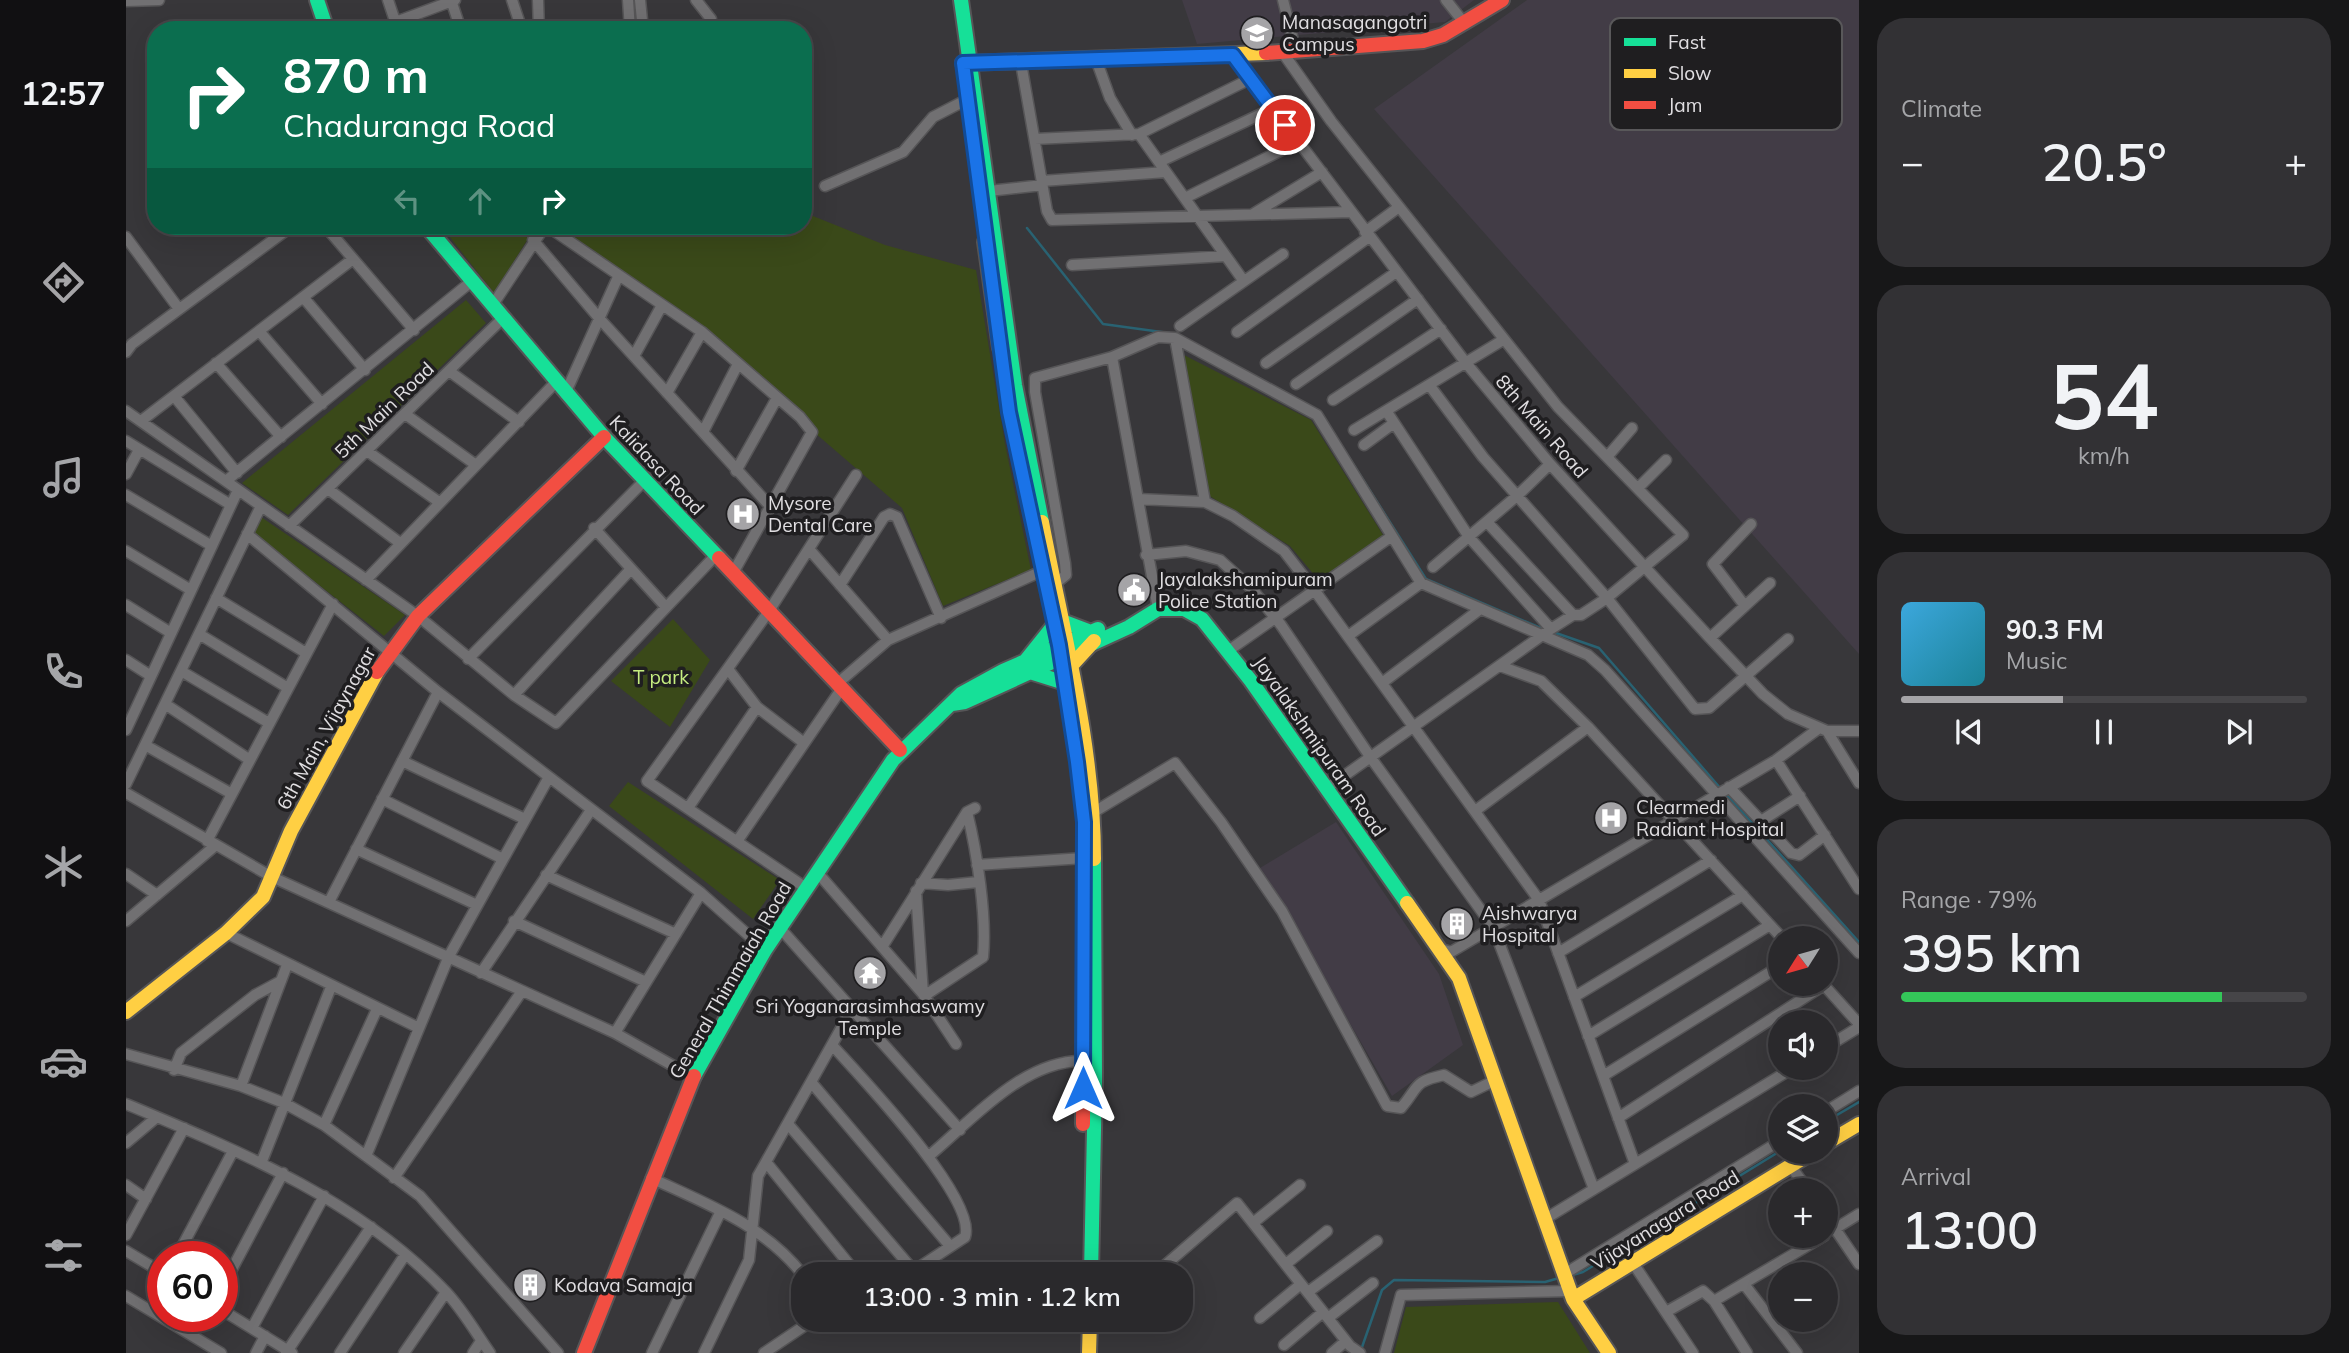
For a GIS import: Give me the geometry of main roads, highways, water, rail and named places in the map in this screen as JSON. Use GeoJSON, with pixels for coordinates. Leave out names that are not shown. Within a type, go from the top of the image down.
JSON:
{"type":"FeatureCollection","features":[{"type":"Feature","properties":{"kind":"waterway"},"geometry":{"type":"LineString","coordinates":[[1027,228],[1103,324],[1176,334]]}},
{"type":"Feature","properties":{"kind":"waterway"},"geometry":{"type":"LineString","coordinates":[[1320,412],[1426,579],[1543,629]]}},
{"type":"Feature","properties":{"kind":"waterway"},"geometry":{"type":"LineString","coordinates":[[1553,632],[1599,648],[1721,789]]}},
{"type":"Feature","properties":{"kind":"waterway"},"geometry":{"type":"LineString","coordinates":[[1726,794],[1859,942]]}},
{"type":"Feature","properties":{"kind":"waterway"},"geometry":{"type":"LineString","coordinates":[[1838,1114],[1859,1102]]}},
{"type":"Feature","properties":{"kind":"waterway"},"geometry":{"type":"LineString","coordinates":[[1569,1276],[1583,1272],[1768,1158]]}},
{"type":"Feature","properties":{"kind":"waterway"},"geometry":{"type":"LineString","coordinates":[[1361,1350],[1382,1290],[1394,1280],[1545,1282],[1559,1278]]}},
{"type":"Feature","properties":{"kind":"place","name":"Manasagangotri Campus"},"geometry":{"type":"Point","coordinates":[1257,33]}},
{"type":"Feature","properties":{"kind":"place","name":"Mysore Dental Care"},"geometry":{"type":"Point","coordinates":[743,514]}},
{"type":"Feature","properties":{"kind":"place","name":"Jayalakshamipuram Police Station"},"geometry":{"type":"Point","coordinates":[1134,590]}},
{"type":"Feature","properties":{"kind":"place","name":"Clearmedi Radiant Hospital"},"geometry":{"type":"Point","coordinates":[1611,818]}},
{"type":"Feature","properties":{"kind":"place","name":"Aishwarya Hospital"},"geometry":{"type":"Point","coordinates":[1457,924]}},
{"type":"Feature","properties":{"kind":"place","name":"Sri Yoganarasimhaswamy Temple"},"geometry":{"type":"Point","coordinates":[870,973]}},
{"type":"Feature","properties":{"kind":"place","name":"Kodava Samaja"},"geometry":{"type":"Point","coordinates":[530,1285]}},
{"type":"Feature","properties":{"kind":"park label","name":"T park"},"geometry":{"type":"Point","coordinates":[661,677]}}]}
